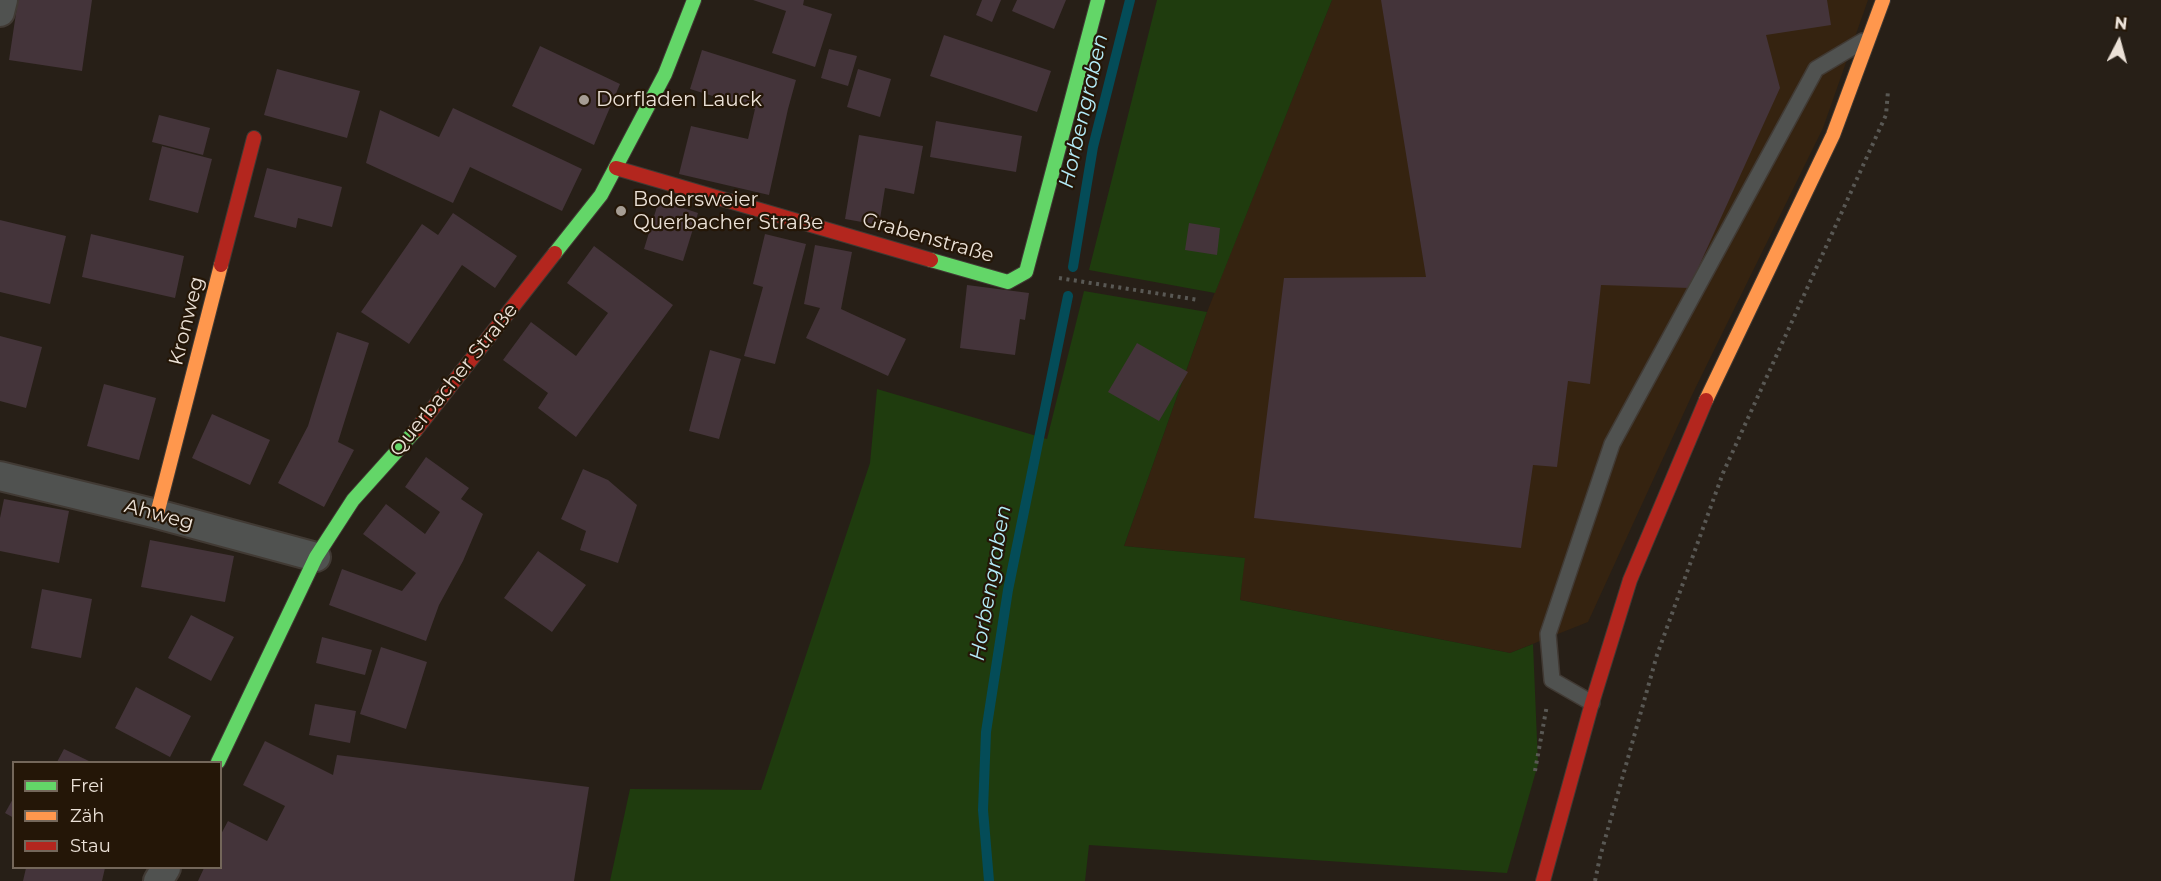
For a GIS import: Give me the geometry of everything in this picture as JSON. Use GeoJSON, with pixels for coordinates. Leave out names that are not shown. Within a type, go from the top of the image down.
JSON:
{"type":"FeatureCollection","features":[{"type":"Feature","properties":{"kind":"street"},"geometry":{"type":"LineString","coordinates":[[0,12],[3,0]]}},
{"type":"Feature","properties":{"kind":"street","name":"Querbacher Straße"},"geometry":{"type":"LineString","coordinates":[[218,761],[316,557],[353,500],[416,430],[601,195],[665,74],[694,0]]}},
{"type":"Feature","properties":{"kind":"street"},"geometry":{"type":"LineString","coordinates":[[1026,272],[1098,0]]}},
{"type":"Feature","properties":{"kind":"street"},"geometry":{"type":"LineString","coordinates":[[1543,881],[1592,703],[1634,570],[1701,410],[1833,135],[1883,0]]}},
{"type":"Feature","properties":{"kind":"street","name":"Kronweg"},"geometry":{"type":"LineString","coordinates":[[157,514],[254,138]]}},
{"type":"Feature","properties":{"kind":"street","name":"Grabenstraße"},"geometry":{"type":"LineString","coordinates":[[616,168],[1008,282],[1026,272]]}},
{"type":"Feature","properties":{"kind":"street","name":"Ahweg"},"geometry":{"type":"LineString","coordinates":[[0,476],[157,514],[316,557]]}},
{"type":"Feature","properties":{"kind":"lane"},"geometry":{"type":"LineString","coordinates":[[1592,703],[1552,680],[1548,634],[1612,444],[1816,69],[1868,38]]}},
{"type":"Feature","properties":{"kind":"path"},"geometry":{"type":"LineString","coordinates":[[1595,881],[1657,655],[1723,473],[1886,115],[1890,67],[1868,38]]}},
{"type":"Feature","properties":{"kind":"path"},"geometry":{"type":"LineString","coordinates":[[1026,272],[1199,300]]}},
{"type":"Feature","properties":{"kind":"shaded area"},"geometry":{"type":"Polygon","coordinates":[[[1332,0],[1868,0],[1823,128],[1692,395],[1588,622],[1510,653],[1240,600],[1244,558],[1124,546],[1207,312],[1332,0]]]}},
{"type":"Feature","properties":{"kind":"green space"},"geometry":{"type":"Polygon","coordinates":[[[1157,0],[1332,0],[1215,293],[1089,270],[1157,0]]]}},
{"type":"Feature","properties":{"kind":"green space"},"geometry":{"type":"Polygon","coordinates":[[[1084,291],[1207,312],[1124,546],[1245,558],[1240,600],[1510,653],[1533,644],[1538,764],[1507,873],[1089,845],[1085,881],[610,881],[630,789],[761,790],[870,463],[877,389],[1047,439],[1084,291]]]}},
{"type":"Feature","properties":{"kind":"building"},"geometry":{"type":"Polygon","coordinates":[[[18,0],[92,0],[82,71],[9,60],[18,0]]]}},
{"type":"Feature","properties":{"kind":"building"},"geometry":{"type":"Polygon","coordinates":[[[753,0],[804,0],[803,5],[832,14],[815,67],[772,53],[786,11],[753,0]]]}},
{"type":"Feature","properties":{"kind":"building"},"geometry":{"type":"Polygon","coordinates":[[[982,0],[1001,0],[992,22],[976,15],[982,0]]]}},
{"type":"Feature","properties":{"kind":"building"},"geometry":{"type":"Polygon","coordinates":[[[1017,0],[1066,0],[1054,29],[1012,11],[1017,0]]]}},
{"type":"Feature","properties":{"kind":"building"},"geometry":{"type":"Polygon","coordinates":[[[1381,0],[1827,0],[1831,25],[1766,35],[1780,88],[1689,288],[1601,285],[1590,384],[1568,381],[1557,467],[1533,465],[1521,548],[1254,518],[1284,278],[1426,277],[1381,0]]]}},
{"type":"Feature","properties":{"kind":"building"},"geometry":{"type":"Polygon","coordinates":[[[944,35],[1051,71],[1037,112],[930,76],[944,35]]]}},
{"type":"Feature","properties":{"kind":"building"},"geometry":{"type":"Polygon","coordinates":[[[540,46],[620,84],[594,145],[512,106],[540,46]]]}},
{"type":"Feature","properties":{"kind":"building"},"geometry":{"type":"Polygon","coordinates":[[[829,49],[857,56],[848,86],[821,78],[829,49]]]}},
{"type":"Feature","properties":{"kind":"building"},"geometry":{"type":"Polygon","coordinates":[[[702,50],[796,80],[769,195],[679,174],[691,126],[748,139],[755,109],[690,89],[702,50]]]}},
{"type":"Feature","properties":{"kind":"building"},"geometry":{"type":"Polygon","coordinates":[[[277,69],[360,91],[347,138],[264,115],[277,69]]]}},
{"type":"Feature","properties":{"kind":"building"},"geometry":{"type":"Polygon","coordinates":[[[858,69],[891,79],[880,117],[847,107],[858,69]]]}},
{"type":"Feature","properties":{"kind":"building"},"geometry":{"type":"Polygon","coordinates":[[[453,108],[582,169],[562,211],[470,167],[453,203],[366,163],[380,110],[439,137],[453,108]]]}},
{"type":"Feature","properties":{"kind":"building"},"geometry":{"type":"Polygon","coordinates":[[[159,115],[210,128],[203,155],[152,142],[159,115]]]}},
{"type":"Feature","properties":{"kind":"building"},"geometry":{"type":"Polygon","coordinates":[[[936,121],[1022,136],[1016,172],[930,157],[936,121]]]}},
{"type":"Feature","properties":{"kind":"building"},"geometry":{"type":"Polygon","coordinates":[[[859,135],[923,146],[914,194],[885,188],[879,225],[845,219],[859,135]]]}},
{"type":"Feature","properties":{"kind":"building"},"geometry":{"type":"Polygon","coordinates":[[[162,146],[212,159],[198,213],[149,200],[162,146]]]}},
{"type":"Feature","properties":{"kind":"building"},"geometry":{"type":"Polygon","coordinates":[[[267,168],[342,187],[332,227],[298,218],[296,228],[254,217],[267,168]]]}},
{"type":"Feature","properties":{"kind":"building"},"geometry":{"type":"Polygon","coordinates":[[[659,200],[698,213],[683,261],[644,249],[659,200]]]}},
{"type":"Feature","properties":{"kind":"building"},"geometry":{"type":"Polygon","coordinates":[[[453,213],[517,256],[495,288],[462,265],[409,344],[361,312],[422,224],[438,235],[453,213]]]}},
{"type":"Feature","properties":{"kind":"building"},"geometry":{"type":"Polygon","coordinates":[[[0,220],[66,236],[50,304],[0,292],[0,220]]]}},
{"type":"Feature","properties":{"kind":"building"},"geometry":{"type":"Polygon","coordinates":[[[1189,223],[1220,228],[1217,255],[1185,250],[1189,223]]]}},
{"type":"Feature","properties":{"kind":"building"},"geometry":{"type":"Polygon","coordinates":[[[91,234],[184,256],[175,298],[82,277],[91,234]]]}},
{"type":"Feature","properties":{"kind":"building"},"geometry":{"type":"Polygon","coordinates":[[[765,234],[806,244],[775,364],[744,356],[763,287],[753,284],[765,234]]]}},
{"type":"Feature","properties":{"kind":"building"},"geometry":{"type":"Polygon","coordinates":[[[815,245],[852,252],[841,309],[906,339],[888,376],[806,338],[820,308],[804,304],[815,245]]]}},
{"type":"Feature","properties":{"kind":"building"},"geometry":{"type":"Polygon","coordinates":[[[594,246],[673,305],[576,437],[538,408],[548,393],[503,360],[531,322],[576,356],[608,313],[567,283],[594,246]]]}},
{"type":"Feature","properties":{"kind":"building"},"geometry":{"type":"Polygon","coordinates":[[[967,285],[1029,293],[1025,320],[1020,319],[1015,355],[960,348],[967,285]]]}},
{"type":"Feature","properties":{"kind":"building"},"geometry":{"type":"Polygon","coordinates":[[[337,332],[369,343],[338,442],[354,450],[324,507],[278,483],[308,426],[337,332]]]}},
{"type":"Feature","properties":{"kind":"building"},"geometry":{"type":"Polygon","coordinates":[[[0,336],[42,347],[26,408],[0,401],[0,336]]]}},
{"type":"Feature","properties":{"kind":"building"},"geometry":{"type":"Polygon","coordinates":[[[1137,343],[1188,372],[1159,421],[1108,392],[1137,343]]]}},
{"type":"Feature","properties":{"kind":"building"},"geometry":{"type":"Polygon","coordinates":[[[710,350],[741,359],[719,439],[689,431],[710,350]]]}},
{"type":"Feature","properties":{"kind":"building"},"geometry":{"type":"Polygon","coordinates":[[[104,384],[156,398],[139,460],[87,446],[104,384]]]}},
{"type":"Feature","properties":{"kind":"building"},"geometry":{"type":"Polygon","coordinates":[[[212,414],[270,440],[250,485],[192,458],[212,414]]]}},
{"type":"Feature","properties":{"kind":"building"},"geometry":{"type":"Polygon","coordinates":[[[426,457],[469,488],[461,499],[483,514],[463,561],[439,605],[426,641],[329,605],[342,569],[402,591],[416,573],[363,534],[386,504],[425,534],[440,512],[405,487],[426,457]]]}},
{"type":"Feature","properties":{"kind":"building"},"geometry":{"type":"Polygon","coordinates":[[[583,469],[608,480],[637,505],[618,563],[580,550],[586,531],[561,519],[583,469]]]}},
{"type":"Feature","properties":{"kind":"building"},"geometry":{"type":"Polygon","coordinates":[[[4,499],[69,511],[59,563],[0,551],[0,518],[4,499]]]}},
{"type":"Feature","properties":{"kind":"building"},"geometry":{"type":"Polygon","coordinates":[[[150,540],[234,556],[225,602],[141,587],[150,540]]]}},
{"type":"Feature","properties":{"kind":"building"},"geometry":{"type":"Polygon","coordinates":[[[538,551],[586,585],[552,632],[504,598],[538,551]]]}},
{"type":"Feature","properties":{"kind":"building"},"geometry":{"type":"Polygon","coordinates":[[[42,589],[92,599],[81,658],[31,648],[42,589]]]}},
{"type":"Feature","properties":{"kind":"building"},"geometry":{"type":"Polygon","coordinates":[[[191,615],[234,637],[211,681],[168,658],[191,615]]]}},
{"type":"Feature","properties":{"kind":"building"},"geometry":{"type":"Polygon","coordinates":[[[322,637],[372,650],[365,675],[316,663],[322,637]]]}},
{"type":"Feature","properties":{"kind":"building"},"geometry":{"type":"Polygon","coordinates":[[[381,647],[427,662],[406,729],[360,714],[381,647]]]}},
{"type":"Feature","properties":{"kind":"building"},"geometry":{"type":"Polygon","coordinates":[[[136,687],[191,716],[170,757],[115,728],[136,687]]]}},
{"type":"Feature","properties":{"kind":"building"},"geometry":{"type":"Polygon","coordinates":[[[315,704],[356,711],[350,743],[309,735],[315,704]]]}},
{"type":"Feature","properties":{"kind":"building"},"geometry":{"type":"Polygon","coordinates":[[[265,741],[333,775],[337,755],[589,787],[574,881],[198,881],[204,869],[222,869],[222,832],[228,821],[267,841],[285,806],[243,785],[265,741]]]}},
{"type":"Feature","properties":{"kind":"building"},"geometry":{"type":"Polygon","coordinates":[[[64,749],[89,761],[58,761],[64,749]]]}},
{"type":"Feature","properties":{"kind":"building"},"geometry":{"type":"Polygon","coordinates":[[[12,801],[12,817],[5,813],[12,801]]]}},
{"type":"Feature","properties":{"kind":"building"},"geometry":{"type":"Polygon","coordinates":[[[26,869],[105,869],[102,881],[23,881],[26,869]]]}},
{"type":"Feature","properties":{"kind":"waterway","name":"Horbengraben"},"geometry":{"type":"LineString","coordinates":[[1073,267],[1093,147],[1130,0]]}},
{"type":"Feature","properties":{"kind":"waterway","name":"Horbengraben"},"geometry":{"type":"LineString","coordinates":[[989,881],[983,810],[986,732],[1008,590],[1068,296]]}},
{"type":"Feature","properties":{"kind":"traffic: fast"},"geometry":{"type":"LineString","coordinates":[[555,253],[601,195],[665,74],[694,0]]}},
{"type":"Feature","properties":{"kind":"traffic: fast"},"geometry":{"type":"LineString","coordinates":[[931,260],[1008,282],[1026,272],[1098,0]]}},
{"type":"Feature","properties":{"kind":"traffic: fast"},"geometry":{"type":"LineString","coordinates":[[218,761],[316,557],[353,500],[415,431]]}},
{"type":"Feature","properties":{"kind":"traffic: slow"},"geometry":{"type":"LineString","coordinates":[[1706,400],[1833,135],[1883,0]]}},
{"type":"Feature","properties":{"kind":"traffic: slow"},"geometry":{"type":"LineString","coordinates":[[157,514],[221,265]]}},
{"type":"Feature","properties":{"kind":"traffic: jam"},"geometry":{"type":"LineString","coordinates":[[221,265],[254,138]]}},
{"type":"Feature","properties":{"kind":"traffic: jam"},"geometry":{"type":"LineString","coordinates":[[616,168],[931,260]]}},
{"type":"Feature","properties":{"kind":"traffic: jam"},"geometry":{"type":"LineString","coordinates":[[415,431],[555,253]]}},
{"type":"Feature","properties":{"kind":"traffic: jam"},"geometry":{"type":"LineString","coordinates":[[1543,881],[1592,703],[1630,580],[1706,400]]}},
{"type":"Feature","properties":{"kind":"place","name":"Dorfladen Lauck"},"geometry":{"type":"Point","coordinates":[584,100]}},
{"type":"Feature","properties":{"kind":"place","name":"Bodersweier Querbacher Straße"},"geometry":{"type":"Point","coordinates":[621,211]}}]}
